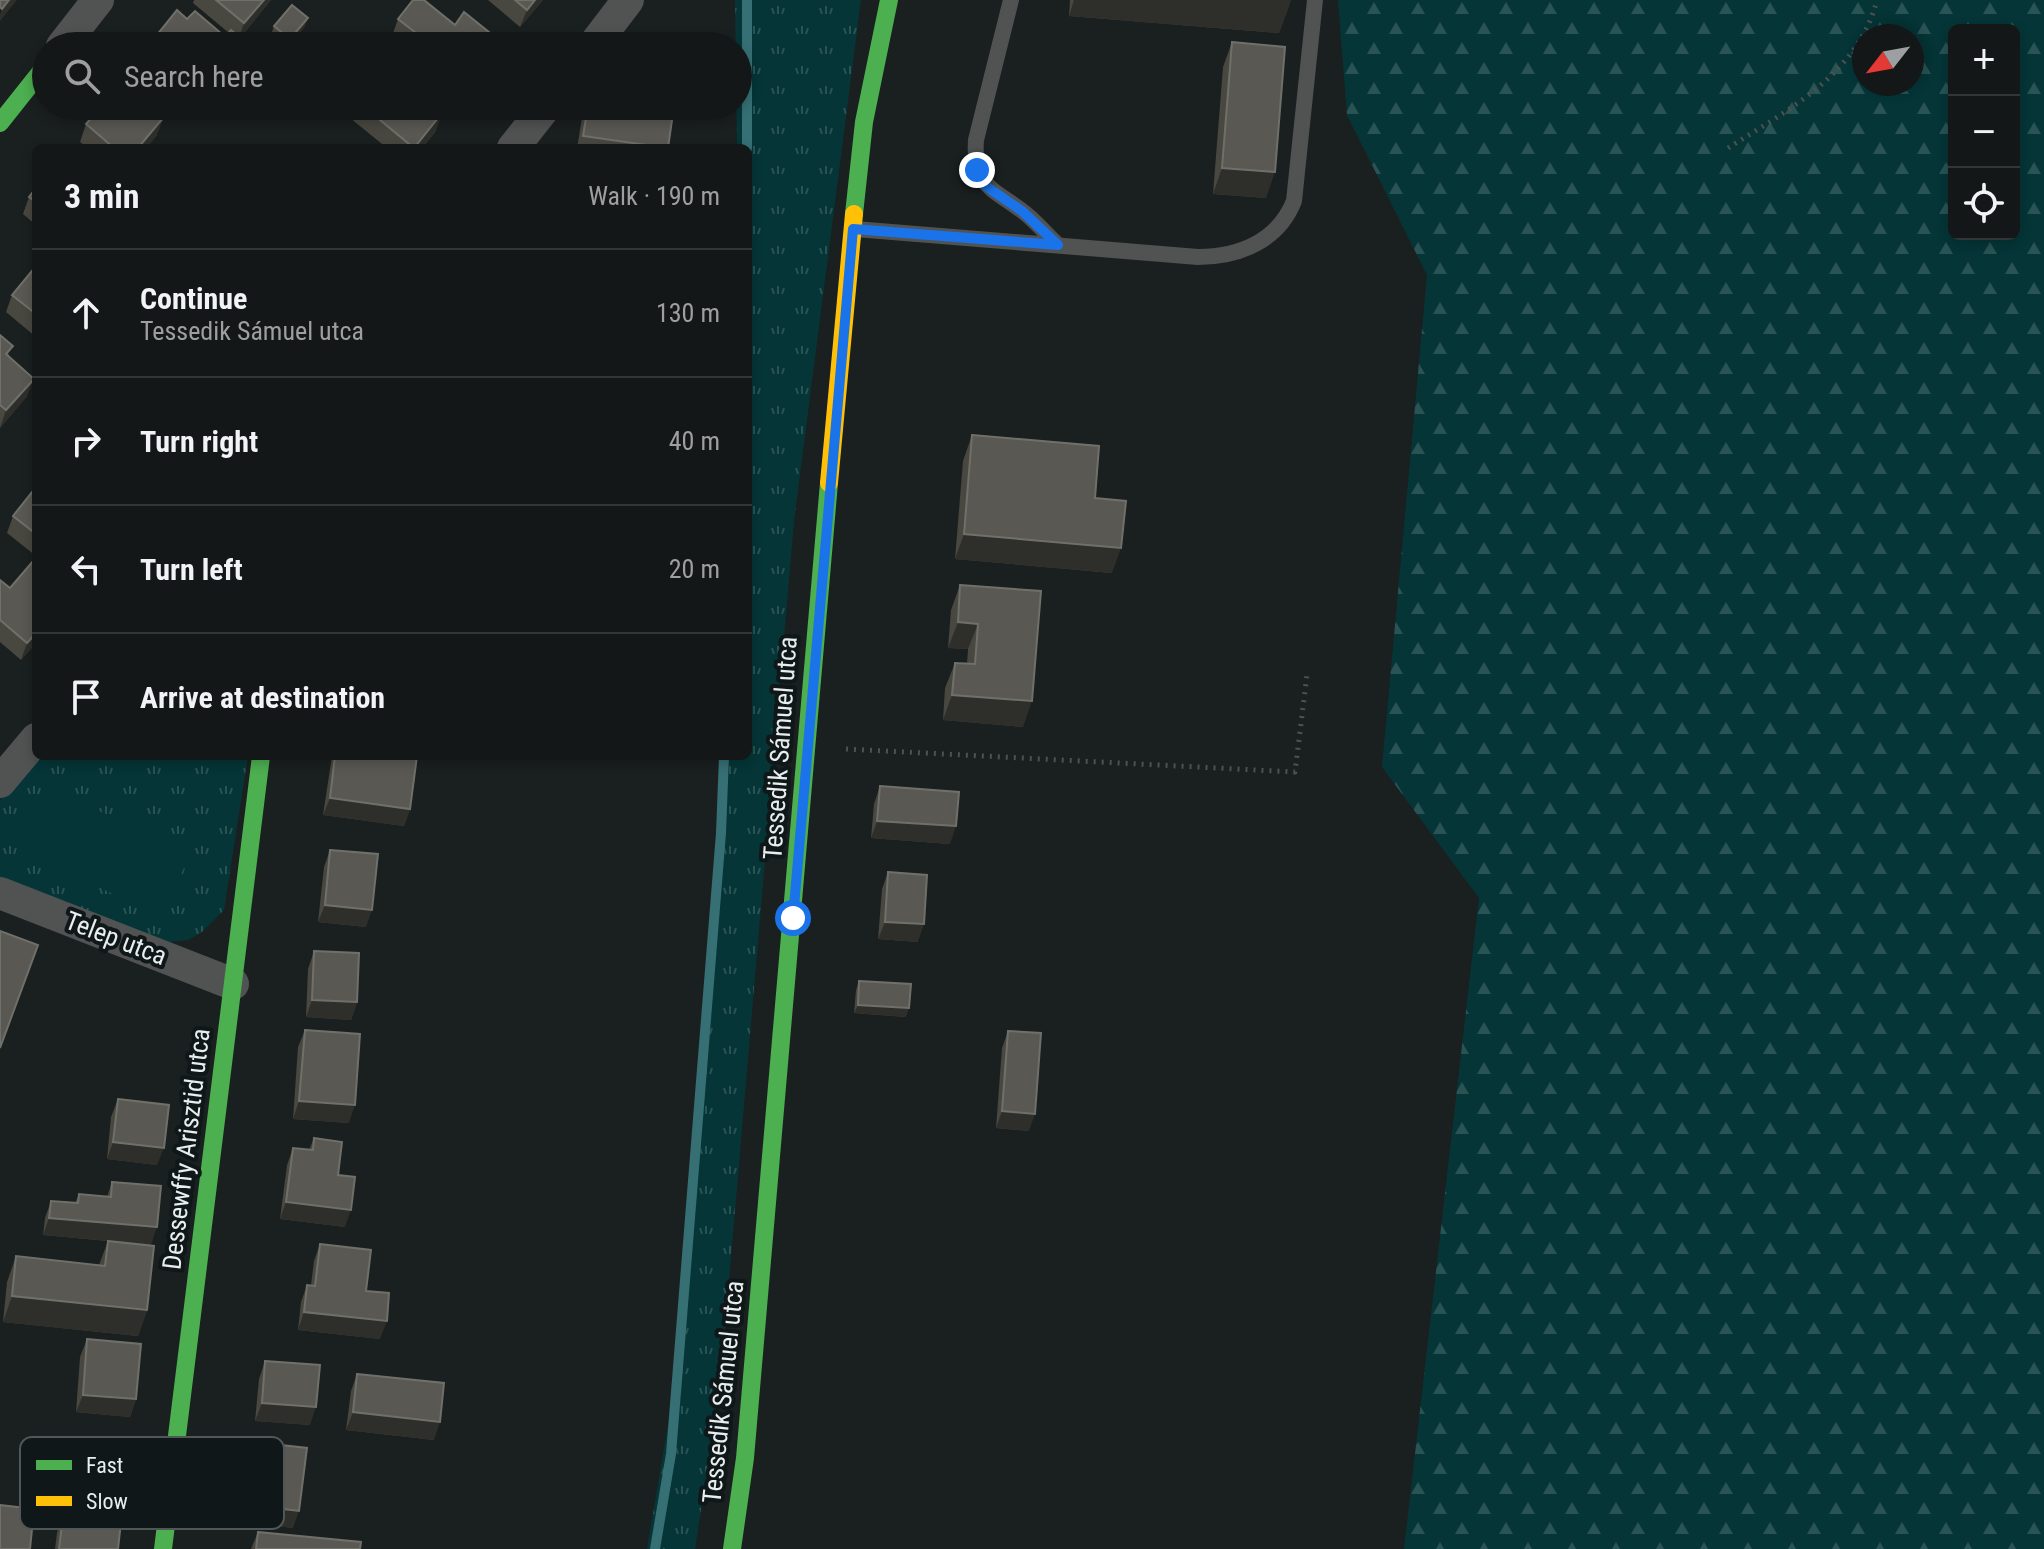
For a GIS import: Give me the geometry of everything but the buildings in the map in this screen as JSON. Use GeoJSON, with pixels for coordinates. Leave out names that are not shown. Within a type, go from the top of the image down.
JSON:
{"type":"FeatureCollection","features":[{"type":"Feature","properties":{"kind":"street"},"geometry":{"type":"LineString","coordinates":[[73,32],[98,0]]}},
{"type":"Feature","properties":{"kind":"street"},"geometry":{"type":"LineString","coordinates":[[604,32],[628,0]]}},
{"type":"Feature","properties":{"kind":"street","name":"Tessedik Sámuel utca"},"geometry":{"type":"LineString","coordinates":[[732,1549],[749,1410],[853,229],[864,122],[889,0]]}},
{"type":"Feature","properties":{"kind":"street"},"geometry":{"type":"LineString","coordinates":[[0,123],[32,83]]}},
{"type":"Feature","properties":{"kind":"street"},"geometry":{"type":"LineString","coordinates":[[516,144],[535,120]]}},
{"type":"Feature","properties":{"kind":"street"},"geometry":{"type":"LineString","coordinates":[[0,782],[32,744]]}},
{"type":"Feature","properties":{"kind":"street","name":"Dessewffy Arisztid utca"},"geometry":{"type":"LineString","coordinates":[[177,1437],[261,760]]}},
{"type":"Feature","properties":{"kind":"street","name":"Telep utca"},"geometry":{"type":"LineString","coordinates":[[0,893],[233,984]]}},
{"type":"Feature","properties":{"kind":"street","name":"Dessewffy Arisztid utca"},"geometry":{"type":"LineString","coordinates":[[163,1549],[165,1529]]}},
{"type":"Feature","properties":{"kind":"lane"},"geometry":{"type":"LineString","coordinates":[[1011,0],[976,140],[975,158],[987,187],[1022,211],[1058,245]]}},
{"type":"Feature","properties":{"kind":"lane"},"geometry":{"type":"LineString","coordinates":[[853,229],[1221,257],[1255,245],[1287,219],[1294,201],[1315,0]]}},
{"type":"Feature","properties":{"kind":"path"},"geometry":{"type":"LineString","coordinates":[[1728,148],[1800,102],[1845,65],[1877,0]]}},
{"type":"Feature","properties":{"kind":"path"},"geometry":{"type":"LineString","coordinates":[[865,750],[1295,772],[1307,675]]}},
{"type":"Feature","properties":{"kind":"green space"},"geometry":{"type":"Polygon","coordinates":[[[735,0],[861,0],[794,521],[720,1386],[695,1549],[647,1549],[676,1378],[728,760],[752,760],[752,144],[737,144],[737,120],[752,120],[752,32],[735,32],[735,0]]]}},
{"type":"Feature","properties":{"kind":"green space"},"geometry":{"type":"Polygon","coordinates":[[[1338,0],[2044,0],[2044,1549],[1404,1549],[1479,898],[1382,767],[1427,275],[1347,115],[1338,0]]]}},
{"type":"Feature","properties":{"kind":"green space"},"geometry":{"type":"Polygon","coordinates":[[[34,760],[247,760],[224,910],[202,932],[188,940],[153,944],[0,886],[0,800],[34,760]]]}},
{"type":"Feature","properties":{"kind":"green space"},"geometry":{"type":"Polygon","coordinates":[[[44,787],[191,851],[164,916],[16,851],[44,787]]]}},
{"type":"Feature","properties":{"kind":"waterway"},"geometry":{"type":"LineString","coordinates":[[747,0],[747,32]]}},
{"type":"Feature","properties":{"kind":"waterway"},"geometry":{"type":"LineString","coordinates":[[747,120],[747,144]]}},
{"type":"Feature","properties":{"kind":"waterway"},"geometry":{"type":"LineString","coordinates":[[655,1549],[671,1454],[721,833],[724,760]]}},
{"type":"Feature","properties":{"kind":"traffic: fast"},"geometry":{"type":"LineString","coordinates":[[854,214],[864,122],[889,0]]}},
{"type":"Feature","properties":{"kind":"traffic: fast"},"geometry":{"type":"LineString","coordinates":[[0,123],[32,83]]}},
{"type":"Feature","properties":{"kind":"traffic: fast"},"geometry":{"type":"LineString","coordinates":[[732,1549],[745,1458],[829,483]]}},
{"type":"Feature","properties":{"kind":"traffic: fast"},"geometry":{"type":"LineString","coordinates":[[177,1437],[261,760]]}},
{"type":"Feature","properties":{"kind":"traffic: fast"},"geometry":{"type":"LineString","coordinates":[[163,1549],[165,1529]]}},
{"type":"Feature","properties":{"kind":"traffic: slow"},"geometry":{"type":"LineString","coordinates":[[829,483],[854,214]]}},
{"type":"Feature","properties":{"kind":"route"},"geometry":{"type":"LineString","coordinates":[[793,918],[805,745],[853,229],[1058,245],[1022,211],[987,187],[977,170]]}}]}
